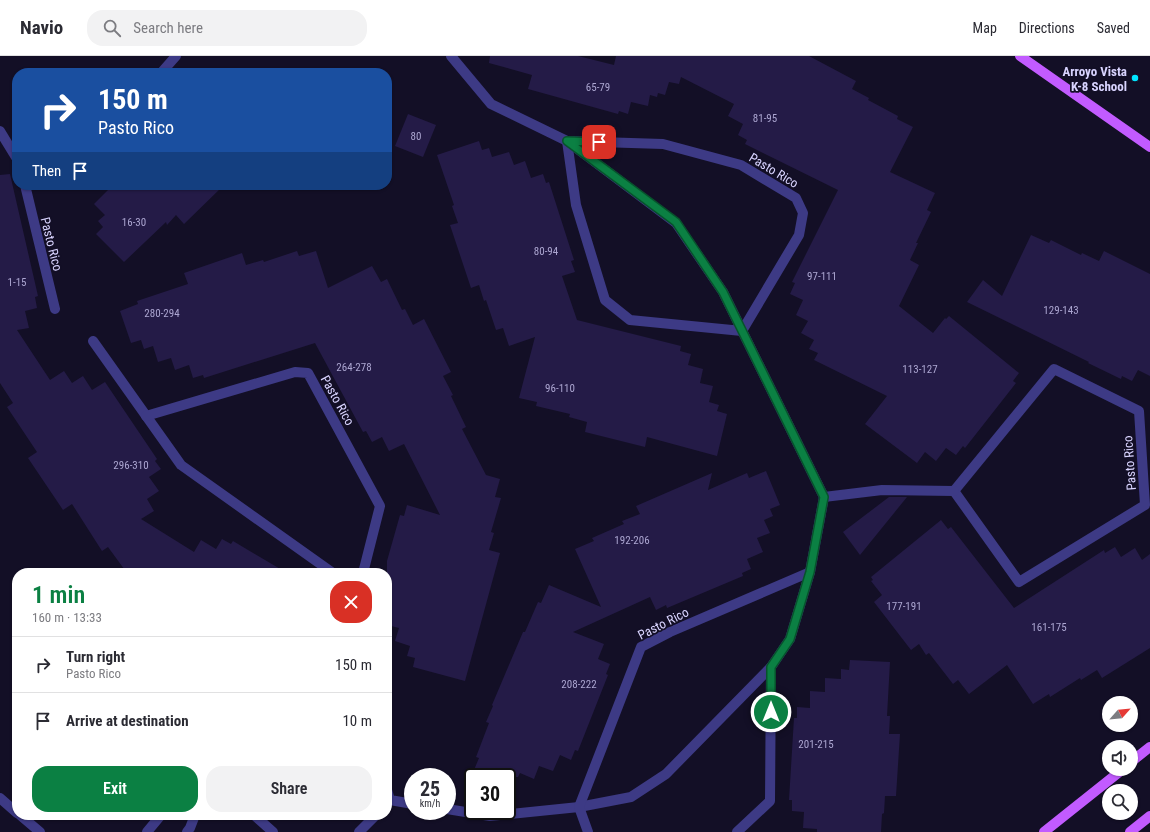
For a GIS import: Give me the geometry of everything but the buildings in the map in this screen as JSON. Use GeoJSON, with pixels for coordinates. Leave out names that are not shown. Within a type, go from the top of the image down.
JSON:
{"type":"FeatureCollection","features":[{"type":"Feature","properties":{"kind":"main road"},"geometry":{"type":"LineString","coordinates":[[1020,56],[1150,147]]}},
{"type":"Feature","properties":{"kind":"main road"},"geometry":{"type":"LineString","coordinates":[[1138,756],[1150,747]]}},
{"type":"Feature","properties":{"kind":"main road"},"geometry":{"type":"LineString","coordinates":[[1044,832],[1114,776]]}},
{"type":"Feature","properties":{"kind":"main road"},"geometry":{"type":"LineString","coordinates":[[1130,832],[1150,816]]}},
{"type":"Feature","properties":{"kind":"street"},"geometry":{"type":"LineString","coordinates":[[165,68],[176,56]]}},
{"type":"Feature","properties":{"kind":"street","name":"Pasto Rico"},"geometry":{"type":"LineString","coordinates":[[450,56],[491,104],[567,141],[676,222],[723,292],[824,497]]}},
{"type":"Feature","properties":{"kind":"street"},"geometry":{"type":"LineString","coordinates":[[0,131],[12,146]]}},
{"type":"Feature","properties":{"kind":"street"},"geometry":{"type":"LineString","coordinates":[[567,141],[576,205],[604,300],[630,320],[742,331]]}},
{"type":"Feature","properties":{"kind":"street","name":"Pasto Rico"},"geometry":{"type":"LineString","coordinates":[[567,141],[662,144],[742,165],[796,198],[803,213],[799,235],[742,331]]}},
{"type":"Feature","properties":{"kind":"street","name":"Pasto Rico"},"geometry":{"type":"LineString","coordinates":[[26,190],[55,309]]}},
{"type":"Feature","properties":{"kind":"street"},"geometry":{"type":"LineString","coordinates":[[93,341],[181,465],[325,568]]}},
{"type":"Feature","properties":{"kind":"street","name":"Pasto Rico"},"geometry":{"type":"LineString","coordinates":[[1054,370],[1139,411],[1145,505],[1019,582],[954,491],[1054,370]]}},
{"type":"Feature","properties":{"kind":"street","name":"Pasto Rico"},"geometry":{"type":"LineString","coordinates":[[146,416],[295,372],[308,373],[380,506],[364,568]]}},
{"type":"Feature","properties":{"kind":"street"},"geometry":{"type":"LineString","coordinates":[[456,810],[490,816],[579,807],[631,797],[666,774],[771,667],[790,639],[810,572],[824,497],[882,490],[954,491]]}},
{"type":"Feature","properties":{"kind":"street","name":"Pasto Rico"},"geometry":{"type":"LineString","coordinates":[[579,807],[641,647],[670,632],[810,572]]}},
{"type":"Feature","properties":{"kind":"street"},"geometry":{"type":"LineString","coordinates":[[737,832],[770,801],[771,667]]}},
{"type":"Feature","properties":{"kind":"street"},"geometry":{"type":"LineString","coordinates":[[0,798],[12,808]]}},
{"type":"Feature","properties":{"kind":"street"},"geometry":{"type":"LineString","coordinates":[[392,799],[404,802]]}},
{"type":"Feature","properties":{"kind":"street"},"geometry":{"type":"LineString","coordinates":[[579,807],[588,832]]}},
{"type":"Feature","properties":{"kind":"street"},"geometry":{"type":"LineString","coordinates":[[26,820],[40,832]]}},
{"type":"Feature","properties":{"kind":"street"},"geometry":{"type":"LineString","coordinates":[[147,832],[157,820]]}},
{"type":"Feature","properties":{"kind":"street"},"geometry":{"type":"LineString","coordinates":[[187,832],[193,820]]}},
{"type":"Feature","properties":{"kind":"street"},"geometry":{"type":"LineString","coordinates":[[260,820],[273,832]]}},
{"type":"Feature","properties":{"kind":"street"},"geometry":{"type":"LineString","coordinates":[[360,832],[371,820]]}},
{"type":"Feature","properties":{"kind":"place","name":"Arroyo Vista K-8 School"},"geometry":{"type":"Point","coordinates":[1135,78]}},
{"type":"Feature","properties":{"kind":"route"},"geometry":{"type":"LineString","coordinates":[[599,142],[567,141],[676,222],[723,292],[824,497],[810,572],[790,639],[771,667],[771,712]]}}]}
